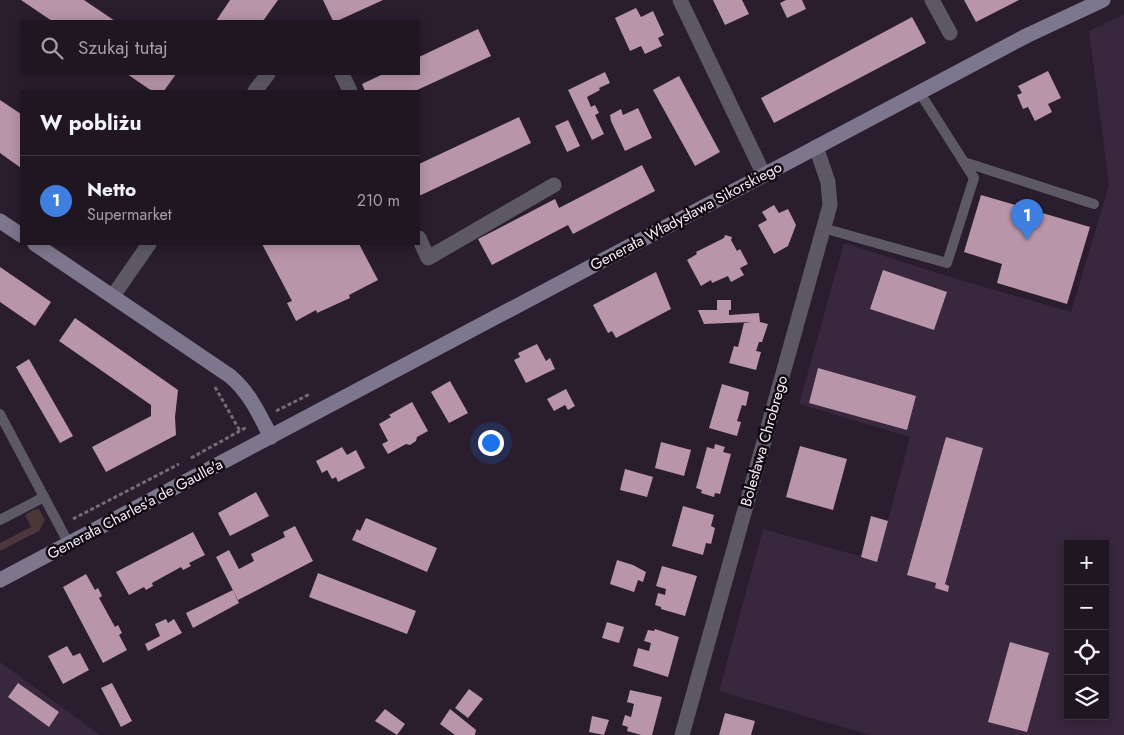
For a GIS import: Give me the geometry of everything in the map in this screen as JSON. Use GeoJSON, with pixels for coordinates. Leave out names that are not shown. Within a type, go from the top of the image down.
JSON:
{"type":"FeatureCollection","features":[{"type":"Feature","properties":{"kind":"main road","name":"Generała Władysława Sikorskiego"},"geometry":{"type":"LineString","coordinates":[[271,437],[1026,36],[1103,0]]}},
{"type":"Feature","properties":{"kind":"main road"},"geometry":{"type":"LineString","coordinates":[[0,220],[20,234]]}},
{"type":"Feature","properties":{"kind":"main road"},"geometry":{"type":"LineString","coordinates":[[36,245],[236,382],[251,399],[271,437]]}},
{"type":"Feature","properties":{"kind":"main road","name":"Generała Charles'a de Gaulle'a"},"geometry":{"type":"LineString","coordinates":[[0,580],[271,437]]}},
{"type":"Feature","properties":{"kind":"street"},"geometry":{"type":"LineString","coordinates":[[680,0],[764,175]]}},
{"type":"Feature","properties":{"kind":"street"},"geometry":{"type":"LineString","coordinates":[[932,0],[950,33]]}},
{"type":"Feature","properties":{"kind":"street"},"geometry":{"type":"LineString","coordinates":[[256,90],[267,75]]}},
{"type":"Feature","properties":{"kind":"street"},"geometry":{"type":"LineString","coordinates":[[342,75],[350,90]]}},
{"type":"Feature","properties":{"kind":"street","name":"Bolesława Chrobrego"},"geometry":{"type":"LineString","coordinates":[[682,735],[830,205],[828,182],[816,147]]}},
{"type":"Feature","properties":{"kind":"street"},"geometry":{"type":"LineString","coordinates":[[420,240],[428,258],[554,185]]}},
{"type":"Feature","properties":{"kind":"street"},"geometry":{"type":"LineString","coordinates":[[113,296],[149,245]]}},
{"type":"Feature","properties":{"kind":"lane"},"geometry":{"type":"LineString","coordinates":[[823,228],[947,263],[974,178],[920,93]]}},
{"type":"Feature","properties":{"kind":"lane"},"geometry":{"type":"LineString","coordinates":[[964,162],[1094,204]]}},
{"type":"Feature","properties":{"kind":"lane"},"geometry":{"type":"LineString","coordinates":[[0,414],[69,544]]}},
{"type":"Feature","properties":{"kind":"lane"},"geometry":{"type":"LineString","coordinates":[[0,520],[44,497]]}},
{"type":"Feature","properties":{"kind":"path"},"geometry":{"type":"LineString","coordinates":[[212,384],[240,431]]}},
{"type":"Feature","properties":{"kind":"path"},"geometry":{"type":"LineString","coordinates":[[73,518],[250,425]]}},
{"type":"Feature","properties":{"kind":"shaded area"},"geometry":{"type":"Polygon","coordinates":[[[1124,14],[1124,735],[870,735],[719,691],[763,529],[877,561],[910,437],[799,404],[844,243],[950,277],[1071,312],[1109,185],[1089,31],[1124,14]]]}},
{"type":"Feature","properties":{"kind":"shaded area"},"geometry":{"type":"Polygon","coordinates":[[[39,509],[45,520],[39,531],[0,551],[0,543],[31,527],[25,515],[39,509]]]}},
{"type":"Feature","properties":{"kind":"shaded area"},"geometry":{"type":"Polygon","coordinates":[[[0,662],[100,735],[0,735],[0,662]]]}},
{"type":"Feature","properties":{"kind":"building"},"geometry":{"type":"Polygon","coordinates":[[[21,0],[84,0],[114,20],[51,20],[21,0]]]}},
{"type":"Feature","properties":{"kind":"building"},"geometry":{"type":"Polygon","coordinates":[[[230,0],[278,0],[264,20],[217,20],[230,0]]]}},
{"type":"Feature","properties":{"kind":"building"},"geometry":{"type":"Polygon","coordinates":[[[323,0],[383,0],[339,20],[333,20],[323,0]]]}},
{"type":"Feature","properties":{"kind":"building"},"geometry":{"type":"Polygon","coordinates":[[[713,0],[742,0],[749,14],[725,25],[713,0]]]}},
{"type":"Feature","properties":{"kind":"building"},"geometry":{"type":"Polygon","coordinates":[[[786,0],[802,0],[806,9],[787,18],[780,3],[786,0]]]}},
{"type":"Feature","properties":{"kind":"building"},"geometry":{"type":"Polygon","coordinates":[[[964,0],[1019,0],[976,22],[964,0]]]}},
{"type":"Feature","properties":{"kind":"building"},"geometry":{"type":"Polygon","coordinates":[[[636,8],[641,17],[653,11],[664,35],[658,38],[662,46],[645,54],[641,46],[630,51],[615,18],[636,8]]]}},
{"type":"Feature","properties":{"kind":"building"},"geometry":{"type":"Polygon","coordinates":[[[912,17],[926,43],[774,123],[761,98],[912,17]]]}},
{"type":"Feature","properties":{"kind":"building"},"geometry":{"type":"Polygon","coordinates":[[[478,29],[491,56],[417,90],[365,90],[362,84],[381,75],[420,75],[420,57],[478,29]]]}},
{"type":"Feature","properties":{"kind":"building"},"geometry":{"type":"Polygon","coordinates":[[[1048,71],[1061,98],[1048,104],[1052,112],[1035,121],[1028,107],[1023,109],[1017,95],[1022,93],[1018,86],[1048,71]]]}},
{"type":"Feature","properties":{"kind":"building"},"geometry":{"type":"Polygon","coordinates":[[[605,72],[610,83],[587,97],[591,107],[595,105],[599,113],[595,115],[604,134],[592,140],[568,90],[605,72]]]}},
{"type":"Feature","properties":{"kind":"building"},"geometry":{"type":"Polygon","coordinates":[[[128,75],[175,75],[165,90],[151,90],[128,75]]]}},
{"type":"Feature","properties":{"kind":"building"},"geometry":{"type":"Polygon","coordinates":[[[679,76],[720,152],[695,166],[653,90],[679,76]]]}},
{"type":"Feature","properties":{"kind":"building"},"geometry":{"type":"Polygon","coordinates":[[[0,100],[20,113],[20,167],[0,153],[0,100]]]}},
{"type":"Feature","properties":{"kind":"building"},"geometry":{"type":"Polygon","coordinates":[[[638,108],[652,138],[625,151],[610,115],[621,109],[623,115],[638,108]]]}},
{"type":"Feature","properties":{"kind":"building"},"geometry":{"type":"Polygon","coordinates":[[[519,117],[531,143],[420,196],[420,164],[519,117]]]}},
{"type":"Feature","properties":{"kind":"building"},"geometry":{"type":"Polygon","coordinates":[[[568,120],[580,146],[567,152],[555,126],[568,120]]]}},
{"type":"Feature","properties":{"kind":"building"},"geometry":{"type":"Polygon","coordinates":[[[642,165],[655,191],[573,234],[568,225],[492,265],[478,239],[555,199],[559,208],[642,165]]]}},
{"type":"Feature","properties":{"kind":"building"},"geometry":{"type":"Polygon","coordinates":[[[981,195],[1090,227],[1067,304],[997,283],[1002,264],[964,252],[981,195]]]}},
{"type":"Feature","properties":{"kind":"building"},"geometry":{"type":"Polygon","coordinates":[[[774,205],[779,213],[788,209],[796,225],[788,246],[774,254],[758,225],[767,220],[762,212],[774,205]]]}},
{"type":"Feature","properties":{"kind":"building"},"geometry":{"type":"Polygon","coordinates":[[[725,235],[732,237],[731,240],[737,251],[740,249],[748,264],[740,268],[744,275],[731,282],[728,276],[712,283],[711,280],[701,286],[687,260],[697,254],[696,252],[724,238],[725,235]]]}},
{"type":"Feature","properties":{"kind":"building"},"geometry":{"type":"Polygon","coordinates":[[[263,245],[360,245],[378,280],[349,295],[350,298],[317,313],[316,310],[296,321],[287,303],[292,301],[263,245]]]}},
{"type":"Feature","properties":{"kind":"building"},"geometry":{"type":"Polygon","coordinates":[[[0,267],[51,302],[35,326],[0,302],[0,267]]]}},
{"type":"Feature","properties":{"kind":"building"},"geometry":{"type":"Polygon","coordinates":[[[883,270],[947,292],[934,330],[870,309],[883,270]]]}},
{"type":"Feature","properties":{"kind":"building"},"geometry":{"type":"Polygon","coordinates":[[[656,272],[671,309],[616,338],[612,331],[608,333],[593,305],[656,272]]]}},
{"type":"Feature","properties":{"kind":"building"},"geometry":{"type":"Polygon","coordinates":[[[717,300],[731,300],[729,315],[759,313],[760,322],[768,324],[762,342],[759,342],[756,351],[761,352],[756,370],[729,363],[734,346],[738,347],[744,323],[751,322],[704,324],[698,310],[717,310],[717,300]]]}},
{"type":"Feature","properties":{"kind":"building"},"geometry":{"type":"Polygon","coordinates":[[[75,318],[178,390],[175,417],[176,435],[106,472],[92,447],[151,416],[151,405],[59,341],[75,318]]]}},
{"type":"Feature","properties":{"kind":"building"},"geometry":{"type":"Polygon","coordinates":[[[537,344],[546,361],[550,358],[555,369],[526,383],[514,360],[520,357],[518,353],[537,344]]]}},
{"type":"Feature","properties":{"kind":"building"},"geometry":{"type":"Polygon","coordinates":[[[29,359],[73,436],[60,443],[16,367],[29,359]]]}},
{"type":"Feature","properties":{"kind":"building"},"geometry":{"type":"Polygon","coordinates":[[[818,368],[916,396],[907,430],[809,403],[818,368]]]}},
{"type":"Feature","properties":{"kind":"building"},"geometry":{"type":"Polygon","coordinates":[[[450,381],[468,413],[449,423],[431,392],[450,381]]]}},
{"type":"Feature","properties":{"kind":"building"},"geometry":{"type":"Polygon","coordinates":[[[722,384],[749,392],[746,406],[742,405],[737,421],[741,422],[737,436],[709,428],[722,384]]]}},
{"type":"Feature","properties":{"kind":"building"},"geometry":{"type":"Polygon","coordinates":[[[566,389],[575,406],[568,410],[565,405],[554,411],[547,399],[566,389]]]}},
{"type":"Feature","properties":{"kind":"building"},"geometry":{"type":"Polygon","coordinates":[[[412,402],[428,431],[417,437],[416,441],[410,445],[406,444],[388,454],[382,444],[388,441],[379,424],[391,417],[389,415],[412,402]]]}},
{"type":"Feature","properties":{"kind":"building"},"geometry":{"type":"Polygon","coordinates":[[[946,437],[983,448],[945,584],[949,586],[948,592],[935,588],[936,583],[907,575],[946,437]]]}},
{"type":"Feature","properties":{"kind":"building"},"geometry":{"type":"Polygon","coordinates":[[[661,442],[691,450],[684,476],[655,468],[661,442]]]}},
{"type":"Feature","properties":{"kind":"building"},"geometry":{"type":"Polygon","coordinates":[[[715,444],[725,447],[723,452],[731,454],[720,494],[715,493],[714,497],[701,493],[702,490],[696,488],[707,447],[714,449],[715,444]]]}},
{"type":"Feature","properties":{"kind":"building"},"geometry":{"type":"Polygon","coordinates":[[[800,446],[847,459],[833,510],[786,497],[800,446]]]}},
{"type":"Feature","properties":{"kind":"building"},"geometry":{"type":"Polygon","coordinates":[[[342,447],[347,455],[356,450],[365,468],[338,482],[336,477],[332,479],[327,470],[322,473],[316,461],[342,447]]]}},
{"type":"Feature","properties":{"kind":"building"},"geometry":{"type":"Polygon","coordinates":[[[625,469],[653,477],[647,497],[620,490],[625,469]]]}},
{"type":"Feature","properties":{"kind":"building"},"geometry":{"type":"Polygon","coordinates":[[[256,492],[269,516],[230,536],[218,513],[256,492]]]}},
{"type":"Feature","properties":{"kind":"building"},"geometry":{"type":"Polygon","coordinates":[[[683,506],[714,515],[711,526],[715,528],[711,544],[706,543],[703,555],[672,546],[683,506]]]}},
{"type":"Feature","properties":{"kind":"building"},"geometry":{"type":"Polygon","coordinates":[[[871,516],[888,521],[877,562],[861,557],[871,516]]]}},
{"type":"Feature","properties":{"kind":"building"},"geometry":{"type":"Polygon","coordinates":[[[366,518],[437,548],[427,572],[352,540],[357,529],[360,531],[366,518]]]}},
{"type":"Feature","properties":{"kind":"building"},"geometry":{"type":"Polygon","coordinates":[[[295,526],[313,561],[238,600],[216,557],[229,550],[239,569],[254,561],[251,554],[285,537],[283,532],[295,526]]]}},
{"type":"Feature","properties":{"kind":"building"},"geometry":{"type":"Polygon","coordinates":[[[193,532],[205,555],[189,563],[191,566],[183,570],[181,567],[152,583],[153,586],[146,590],[144,587],[129,595],[116,572],[193,532]]]}},
{"type":"Feature","properties":{"kind":"building"},"geometry":{"type":"Polygon","coordinates":[[[617,560],[646,572],[643,582],[638,580],[634,592],[610,584],[617,560]]]}},
{"type":"Feature","properties":{"kind":"building"},"geometry":{"type":"Polygon","coordinates":[[[662,566],[697,576],[685,616],[661,609],[661,607],[655,605],[658,593],[665,595],[666,589],[656,586],[662,566]]]}},
{"type":"Feature","properties":{"kind":"building"},"geometry":{"type":"Polygon","coordinates":[[[318,573],[416,611],[407,634],[309,597],[318,573]]]}},
{"type":"Feature","properties":{"kind":"building"},"geometry":{"type":"Polygon","coordinates":[[[86,574],[95,590],[98,588],[102,596],[99,598],[115,627],[118,625],[122,633],[119,635],[127,650],[103,663],[63,587],[86,574]]]}},
{"type":"Feature","properties":{"kind":"building"},"geometry":{"type":"Polygon","coordinates":[[[233,590],[239,603],[193,628],[186,613],[233,590]]]}},
{"type":"Feature","properties":{"kind":"building"},"geometry":{"type":"Polygon","coordinates":[[[166,619],[168,623],[174,619],[182,633],[148,651],[145,644],[160,636],[155,624],[166,619]]]}},
{"type":"Feature","properties":{"kind":"building"},"geometry":{"type":"Polygon","coordinates":[[[607,622],[624,627],[619,643],[602,638],[607,622]]]}},
{"type":"Feature","properties":{"kind":"building"},"geometry":{"type":"Polygon","coordinates":[[[655,629],[679,637],[668,677],[633,666],[638,648],[649,651],[651,643],[644,641],[648,630],[654,631],[655,629]]]}},
{"type":"Feature","properties":{"kind":"building"},"geometry":{"type":"Polygon","coordinates":[[[1010,642],[1049,653],[1027,732],[988,722],[1010,642]]]}},
{"type":"Feature","properties":{"kind":"building"},"geometry":{"type":"Polygon","coordinates":[[[67,646],[73,656],[80,653],[89,670],[63,684],[48,656],[67,646]]]}},
{"type":"Feature","properties":{"kind":"building"},"geometry":{"type":"Polygon","coordinates":[[[18,683],[59,712],[49,727],[8,697],[18,683]]]}},
{"type":"Feature","properties":{"kind":"building"},"geometry":{"type":"Polygon","coordinates":[[[112,683],[132,721],[121,727],[101,688],[112,683]]]}},
{"type":"Feature","properties":{"kind":"building"},"geometry":{"type":"Polygon","coordinates":[[[469,689],[483,699],[468,718],[455,708],[469,689]]]}},
{"type":"Feature","properties":{"kind":"building"},"geometry":{"type":"Polygon","coordinates":[[[630,690],[662,697],[652,735],[641,735],[627,731],[628,727],[622,725],[625,715],[631,717],[634,704],[627,702],[630,690]]]}},
{"type":"Feature","properties":{"kind":"building"},"geometry":{"type":"Polygon","coordinates":[[[385,709],[405,724],[397,735],[375,721],[385,709]]]}},
{"type":"Feature","properties":{"kind":"building"},"geometry":{"type":"Polygon","coordinates":[[[450,709],[476,730],[475,735],[455,735],[440,724],[450,709]]]}},
{"type":"Feature","properties":{"kind":"building"},"geometry":{"type":"Polygon","coordinates":[[[725,713],[755,721],[751,735],[719,735],[725,713]]]}},
{"type":"Feature","properties":{"kind":"building"},"geometry":{"type":"Polygon","coordinates":[[[592,716],[609,720],[604,735],[589,732],[592,716]]]}},
{"type":"Feature","properties":{"kind":"place","name":"Netto"},"geometry":{"type":"Point","coordinates":[1027,240]}}]}
